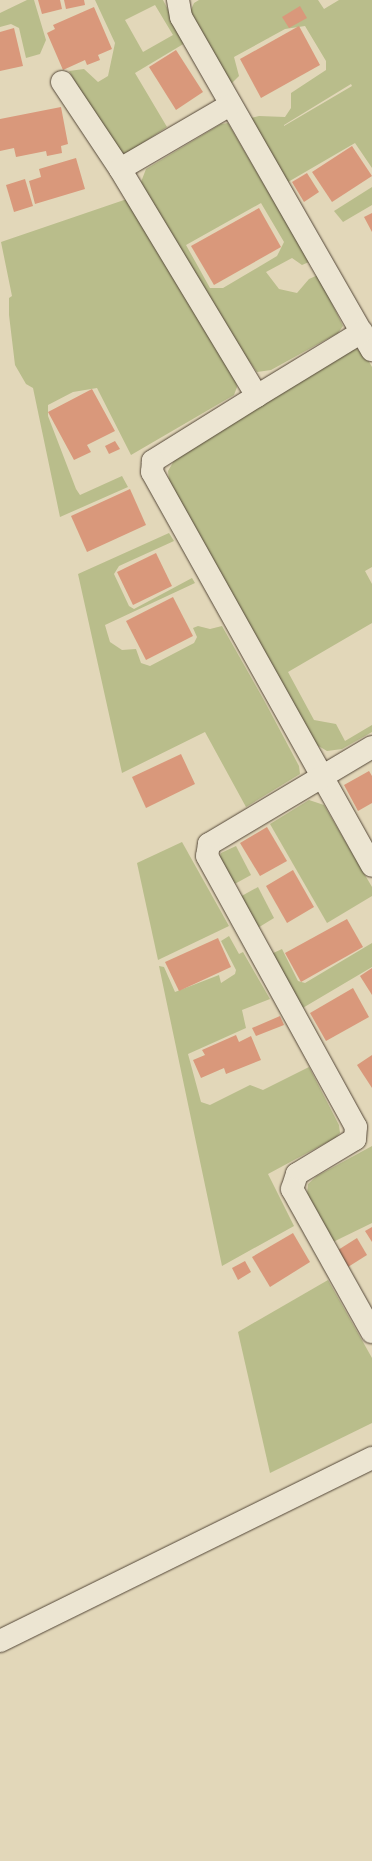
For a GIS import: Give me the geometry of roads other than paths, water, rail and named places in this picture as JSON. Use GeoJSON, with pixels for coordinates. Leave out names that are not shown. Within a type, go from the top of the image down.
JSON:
{"type":"FeatureCollection","features":[{"type":"Feature","properties":{"kind":"street"},"geometry":{"type":"LineString","coordinates":[[177,0],[181,17],[230,105],[367,341],[257,396],[153,461],[152,472],[372,866]]}},
{"type":"Feature","properties":{"kind":"street"},"geometry":{"type":"LineString","coordinates":[[62,82],[120,169],[257,396]]}},
{"type":"Feature","properties":{"kind":"street"},"geometry":{"type":"LineString","coordinates":[[120,169],[230,105]]}},
{"type":"Feature","properties":{"kind":"street"},"geometry":{"type":"LineString","coordinates":[[372,747],[209,844],[207,856],[356,1127],[355,1139],[297,1174],[292,1188],[372,1332]]}},
{"type":"Feature","properties":{"kind":"street"},"geometry":{"type":"LineString","coordinates":[[0,1641],[372,1458]]}}]}
